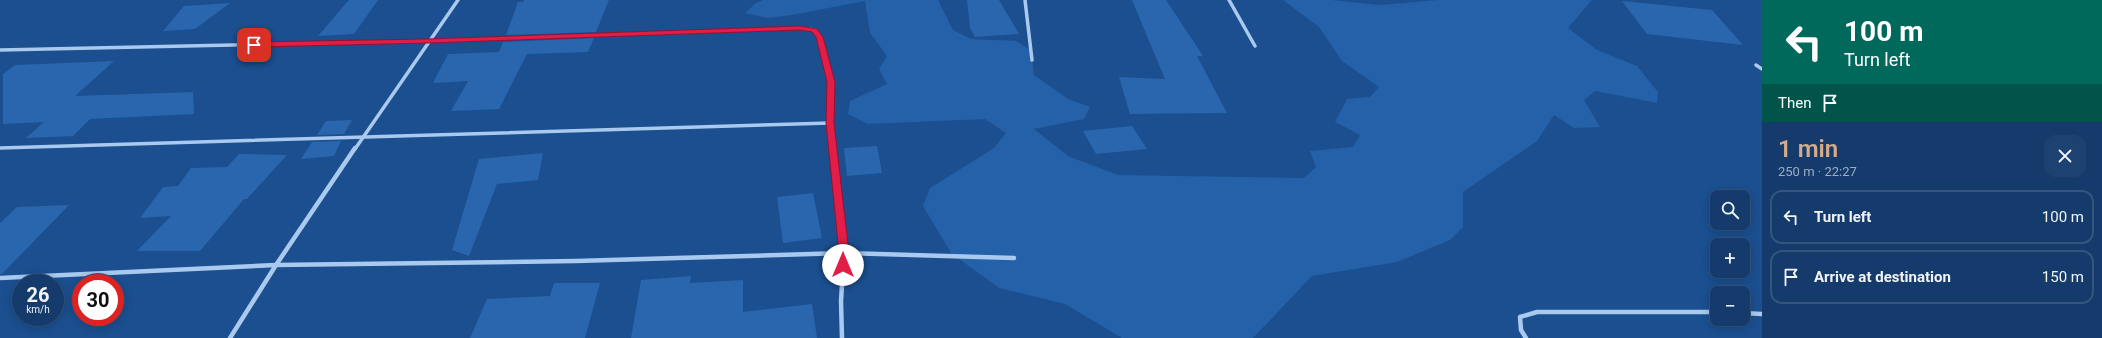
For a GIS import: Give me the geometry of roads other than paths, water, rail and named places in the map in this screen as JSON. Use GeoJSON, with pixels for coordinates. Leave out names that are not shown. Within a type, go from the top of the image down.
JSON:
{"type":"FeatureCollection","features":[{"type":"Feature","properties":{"kind":"street"},"geometry":{"type":"LineString","coordinates":[[230,338],[276,265],[428,41],[458,0]]}},
{"type":"Feature","properties":{"kind":"street"},"geometry":{"type":"LineString","coordinates":[[1025,0],[1032,60]]}},
{"type":"Feature","properties":{"kind":"street"},"geometry":{"type":"LineString","coordinates":[[1229,0],[1255,46]]}},
{"type":"Feature","properties":{"kind":"street"},"geometry":{"type":"LineString","coordinates":[[0,50],[428,41],[793,28],[815,30],[820,37],[831,82],[830,123],[844,253],[841,301],[842,338]]}},
{"type":"Feature","properties":{"kind":"street"},"geometry":{"type":"LineString","coordinates":[[1756,65],[1762,69]]}},
{"type":"Feature","properties":{"kind":"street"},"geometry":{"type":"LineString","coordinates":[[0,148],[830,123]]}},
{"type":"Feature","properties":{"kind":"street"},"geometry":{"type":"LineString","coordinates":[[0,278],[276,265],[568,261],[844,253],[1014,258]]}},
{"type":"Feature","properties":{"kind":"street"},"geometry":{"type":"LineString","coordinates":[[1526,338],[1521,330],[1520,317],[1537,312],[1710,312]]}},
{"type":"Feature","properties":{"kind":"street"},"geometry":{"type":"LineString","coordinates":[[1750,313],[1762,314]]}}]}
